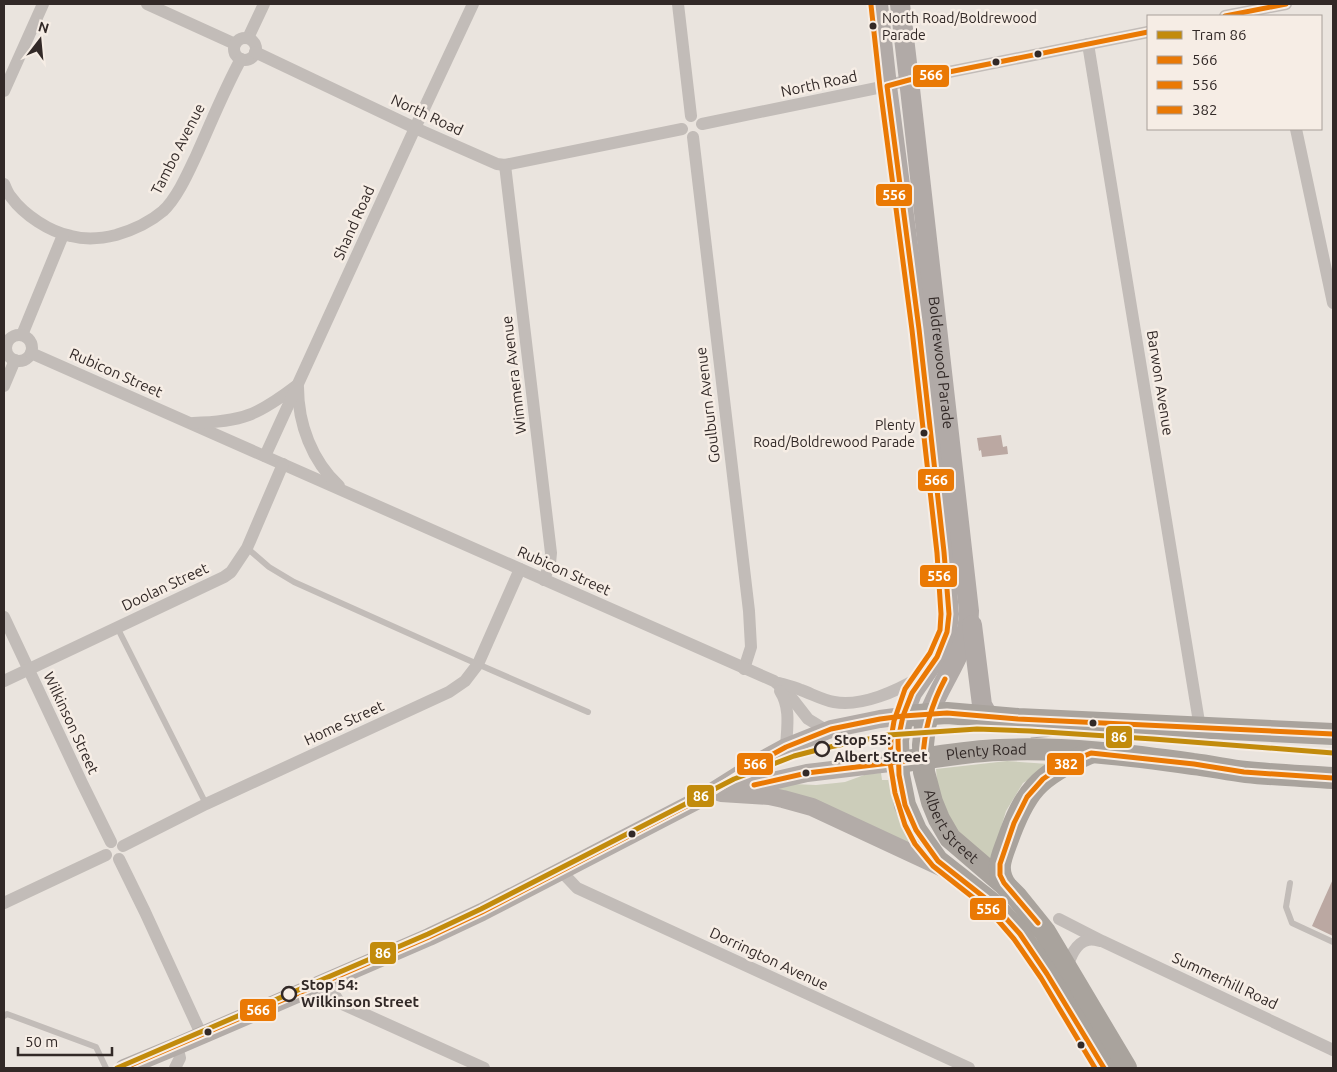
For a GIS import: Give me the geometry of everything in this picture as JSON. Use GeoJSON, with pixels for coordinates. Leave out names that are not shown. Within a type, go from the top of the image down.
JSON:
{"type":"FeatureCollection","features":[{"type":"Feature","properties":{"kind":"highway","name":"Plenty Road"},"geometry":{"type":"LineString","coordinates":[[903,716],[929,714],[991,716],[1018,719],[1333,734]]}},
{"type":"Feature","properties":{"kind":"highway","name":"Albert Street"},"geometry":{"type":"LineString","coordinates":[[929,714],[924,735],[924,772],[939,819],[950,838],[1006,886],[1045,932],[1126,1068]]}},
{"type":"Feature","properties":{"kind":"highway","name":"Albert Street"},"geometry":{"type":"LineString","coordinates":[[903,716],[898,740],[898,762],[902,791],[912,822],[938,861],[994,905],[1013,925],[1026,942],[1104,1068]]}},
{"type":"Feature","properties":{"kind":"highway","name":"Plenty Road"},"geometry":{"type":"LineString","coordinates":[[898,762],[1000,750],[1044,750],[1194,764],[1244,772],[1333,778]]}},
{"type":"Feature","properties":{"kind":"highway"},"geometry":{"type":"LineString","coordinates":[[1006,886],[1000,875],[1000,864],[1014,823],[1027,797],[1048,775],[1065,764],[1091,753]]}},
{"type":"Feature","properties":{"kind":"main road","name":"Boldrewood Parade"},"geometry":{"type":"LineString","coordinates":[[878,4],[887,86],[928,328],[969,611],[968,624],[958,656],[929,714]]}},
{"type":"Feature","properties":{"kind":"main road","name":"Boldrewood Parade"},"geometry":{"type":"LineString","coordinates":[[900,4],[909,80],[949,614],[947,632],[937,657],[912,693],[903,716]]}},
{"type":"Feature","properties":{"kind":"main road"},"geometry":{"type":"LineString","coordinates":[[969,611],[982,701],[984,709],[991,716]]}},
{"type":"Feature","properties":{"kind":"main road","name":"Plenty Road"},"geometry":{"type":"LineString","coordinates":[[128,1067],[445,930],[702,798],[786,747],[826,730],[903,716]]}},
{"type":"Feature","properties":{"kind":"main road","name":"Plenty Road"},"geometry":{"type":"LineString","coordinates":[[702,798],[807,773],[898,762]]}},
{"type":"Feature","properties":{"kind":"main road"},"geometry":{"type":"LineString","coordinates":[[721,793],[769,796],[812,807],[952,873]]}},
{"type":"Feature","properties":{"kind":"street"},"geometry":{"type":"LineString","coordinates":[[4,91],[43,4]]}},
{"type":"Feature","properties":{"kind":"street"},"geometry":{"type":"LineString","coordinates":[[147,4],[235,44]]}},
{"type":"Feature","properties":{"kind":"street"},"geometry":{"type":"LineString","coordinates":[[248,38],[264,4]]}},
{"type":"Feature","properties":{"kind":"street","name":"Shand Road"},"geometry":{"type":"LineString","coordinates":[[265,456],[414,128],[473,4]]}},
{"type":"Feature","properties":{"kind":"street"},"geometry":{"type":"LineString","coordinates":[[678,4],[691,116]]}},
{"type":"Feature","properties":{"kind":"street"},"geometry":{"type":"LineString","coordinates":[[1236,15],[1271,12],[1286,4]]}},
{"type":"Feature","properties":{"kind":"street","name":"North Road"},"geometry":{"type":"LineString","coordinates":[[702,124],[1147,32]]}},
{"type":"Feature","properties":{"kind":"street"},"geometry":{"type":"LineString","coordinates":[[248,38],[255,44],[255,52],[249,59],[240,59],[235,53],[235,44],[240,39],[248,38]]}},
{"type":"Feature","properties":{"kind":"street","name":"Barwon Avenue"},"geometry":{"type":"LineString","coordinates":[[1088,44],[1200,728]]}},
{"type":"Feature","properties":{"kind":"street","name":"North Road"},"geometry":{"type":"LineString","coordinates":[[255,52],[414,128],[496,164],[505,164],[682,129]]}},
{"type":"Feature","properties":{"kind":"street","name":"Tambo Avenue"},"geometry":{"type":"LineString","coordinates":[[4,184],[11,198],[28,214],[63,234],[83,239],[103,238],[144,225],[164,210],[177,192],[240,59]]}},
{"type":"Feature","properties":{"kind":"street"},"geometry":{"type":"LineString","coordinates":[[691,116],[699,119],[702,124],[702,129],[693,137],[685,134],[682,129],[684,120],[691,116]]}},
{"type":"Feature","properties":{"kind":"street"},"geometry":{"type":"LineString","coordinates":[[1296,130],[1333,303]]}},
{"type":"Feature","properties":{"kind":"street","name":"Goulburn Avenue"},"geometry":{"type":"LineString","coordinates":[[693,137],[749,611],[751,647],[744,668]]}},
{"type":"Feature","properties":{"kind":"street","name":"Wimmera Avenue"},"geometry":{"type":"LineString","coordinates":[[505,164],[551,553],[550,564],[544,580]]}},
{"type":"Feature","properties":{"kind":"street"},"geometry":{"type":"LineString","coordinates":[[22,335],[63,234]]}},
{"type":"Feature","properties":{"kind":"street"},"geometry":{"type":"LineString","coordinates":[[15,335],[22,335],[30,342],[32,349],[24,360],[15,360],[8,355],[5,342],[15,335]]}},
{"type":"Feature","properties":{"kind":"street","name":"Rubicon Street"},"geometry":{"type":"LineString","coordinates":[[30,353],[770,679],[837,702],[859,702],[885,694]]}},
{"type":"Feature","properties":{"kind":"street"},"geometry":{"type":"LineString","coordinates":[[4,386],[15,360]]}},
{"type":"Feature","properties":{"kind":"street","name":"Rubicon Street"},"geometry":{"type":"LineString","coordinates":[[189,423],[222,422],[250,416],[266,408],[298,385]]}},
{"type":"Feature","properties":{"kind":"street","name":"Rubicon Street"},"geometry":{"type":"LineString","coordinates":[[298,385],[301,418],[312,449],[328,474],[350,494]]}},
{"type":"Feature","properties":{"kind":"street","name":"Doolan Street"},"geometry":{"type":"LineString","coordinates":[[4,681],[231,572],[247,548],[283,464]]}},
{"type":"Feature","properties":{"kind":"street","name":"Home Street"},"geometry":{"type":"LineString","coordinates":[[117,844],[449,692],[465,681],[478,664],[520,569]]}},
{"type":"Feature","properties":{"kind":"street","name":"Wilkinson Street"},"geometry":{"type":"LineString","coordinates":[[4,617],[82,783],[117,844]]}},
{"type":"Feature","properties":{"kind":"street","name":"Boldrewood Parade"},"geometry":{"type":"LineString","coordinates":[[885,694],[924,674]]}},
{"type":"Feature","properties":{"kind":"street","name":"Rubicon Street"},"geometry":{"type":"LineString","coordinates":[[770,679],[783,687],[808,719],[826,730]]}},
{"type":"Feature","properties":{"kind":"street","name":"Rubicon Street"},"geometry":{"type":"LineString","coordinates":[[770,679],[778,688],[785,701],[788,724],[786,747]]}},
{"type":"Feature","properties":{"kind":"street"},"geometry":{"type":"LineString","coordinates":[[117,844],[124,852],[118,860],[110,859],[106,855],[106,846],[117,844]]}},
{"type":"Feature","properties":{"kind":"street"},"geometry":{"type":"LineString","coordinates":[[4,902],[106,855]]}},
{"type":"Feature","properties":{"kind":"street"},"geometry":{"type":"LineString","coordinates":[[118,860],[145,912],[202,1036]]}},
{"type":"Feature","properties":{"kind":"street","name":"Dorrington Avenue"},"geometry":{"type":"LineString","coordinates":[[561,871],[576,888],[969,1068]]}},
{"type":"Feature","properties":{"kind":"street","name":"Summerhill Road"},"geometry":{"type":"LineString","coordinates":[[1059,919],[1333,1050]]}},
{"type":"Feature","properties":{"kind":"street"},"geometry":{"type":"LineString","coordinates":[[1067,968],[1071,954],[1079,945],[1088,940],[1102,941]]}},
{"type":"Feature","properties":{"kind":"street"},"geometry":{"type":"LineString","coordinates":[[326,982],[340,1003],[484,1068]]}},
{"type":"Feature","properties":{"kind":"street"},"geometry":{"type":"LineString","coordinates":[[175,1068],[180,1058],[177,1046]]}},
{"type":"Feature","properties":{"kind":"lane"},"geometry":{"type":"LineString","coordinates":[[247,548],[269,567],[294,582],[588,712]]}},
{"type":"Feature","properties":{"kind":"lane"},"geometry":{"type":"LineString","coordinates":[[118,627],[206,804]]}},
{"type":"Feature","properties":{"kind":"lane"},"geometry":{"type":"LineString","coordinates":[[1290,883],[1286,908],[1292,923],[1333,942]]}},
{"type":"Feature","properties":{"kind":"lane"},"geometry":{"type":"LineString","coordinates":[[4,1016],[7,1014],[96,1047],[106,1068]]}},
{"type":"Feature","properties":{"kind":"green space"},"geometry":{"type":"Polygon","coordinates":[[[1007,761],[1053,766],[1023,783],[1006,811],[990,864],[958,834],[938,792],[936,769],[1007,761]]]}},
{"type":"Feature","properties":{"kind":"green space"},"geometry":{"type":"Polygon","coordinates":[[[881,773],[882,780],[889,780],[897,814],[909,841],[908,844],[774,791],[775,787],[793,784],[816,785],[845,782],[867,774],[881,773]]]}},
{"type":"Feature","properties":{"kind":"building"},"geometry":{"type":"Polygon","coordinates":[[[1001,435],[1003,447],[1007,446],[1008,454],[982,457],[977,438],[1001,435]]]}},
{"type":"Feature","properties":{"kind":"building"},"geometry":{"type":"Polygon","coordinates":[[[1333,879],[1333,936],[1312,926],[1333,879]]]}},
{"type":"Feature","properties":{"kind":"tram line","name":"86"},"geometry":{"type":"LineString","coordinates":[[117,1068],[428,934],[481,909],[734,779],[794,756],[888,735],[977,729],[1153,739],[1333,753]]}},
{"type":"Feature","properties":{"kind":"tram line"},"geometry":{"type":"LineString","coordinates":[[1031,738],[1077,734]]}},
{"type":"Feature","properties":{"kind":"transit line","name":"566"},"geometry":{"type":"LineString","coordinates":[[1230,15],[1286,4]]}},
{"type":"Feature","properties":{"kind":"transit line","name":"556"},"geometry":{"type":"LineString","coordinates":[[871,5],[912,330],[937,553],[941,614],[940,630],[930,653],[905,689],[894,721],[890,762],[895,793],[905,825],[915,844],[933,866],[989,910],[1014,939],[1041,978],[1095,1068]]}},
{"type":"Feature","properties":{"kind":"transit line","name":"566"},"geometry":{"type":"LineString","coordinates":[[124,1068],[429,937],[482,912],[702,798],[786,747],[831,729],[903,716],[912,693],[937,657],[947,632],[949,614],[944,552],[919,329],[887,86],[1147,32]]}},
{"type":"Feature","properties":{"kind":"transit line","name":"566"},"geometry":{"type":"LineString","coordinates":[[754,785],[807,773],[923,759],[929,718],[945,679]]}},
{"type":"Feature","properties":{"kind":"transit line","name":"382"},"geometry":{"type":"LineString","coordinates":[[1104,1068],[1047,974],[1020,934],[994,905],[938,861],[916,830],[905,805],[899,775],[898,740],[903,716],[947,713],[1018,719],[1333,734]]}},
{"type":"Feature","properties":{"kind":"transit line","name":"382"},"geometry":{"type":"LineString","coordinates":[[1038,923],[1004,883],[1000,875],[1000,864],[1014,823],[1027,797],[1043,779],[1065,764],[1091,753],[1194,764],[1244,772],[1333,778]]}},
{"type":"Feature","properties":{"kind":"place","name":"North Road/Boldrewood Parade"},"geometry":{"type":"Point","coordinates":[873,26]}},
{"type":"Feature","properties":{"kind":"place","name":"Plenty Road/Boldrewood Parade"},"geometry":{"type":"Point","coordinates":[924,433]}},
{"type":"Feature","properties":{"kind":"place","name":"Stop 55: Albert Street"},"geometry":{"type":"Point","coordinates":[822,749]}},
{"type":"Feature","properties":{"kind":"place","name":"Stop 54: Wilkinson Street"},"geometry":{"type":"Point","coordinates":[289,994]}}]}
